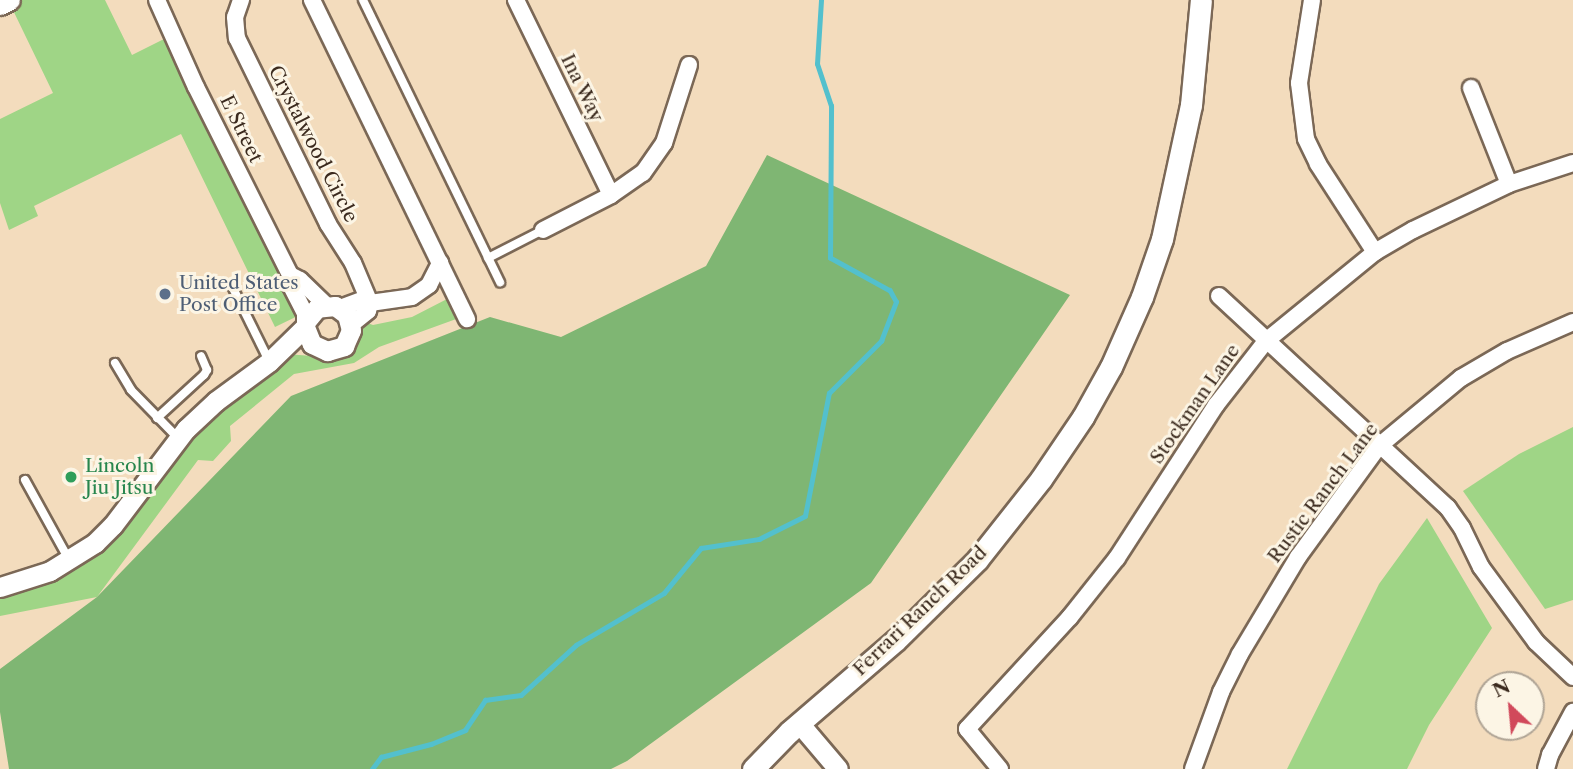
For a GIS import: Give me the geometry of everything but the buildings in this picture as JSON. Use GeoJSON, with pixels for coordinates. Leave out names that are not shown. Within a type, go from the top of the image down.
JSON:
{"type":"FeatureCollection","features":[{"type":"Feature","properties":{"kind":"main road","name":"Ferrari Ranch Road"},"geometry":{"type":"LineString","coordinates":[[753,769],[799,723],[896,640],[977,559],[1041,479],[1111,367],[1158,251],[1179,172],[1193,92],[1201,0]]}},
{"type":"Feature","properties":{"kind":"street"},"geometry":{"type":"LineString","coordinates":[[0,5],[10,0]]}},
{"type":"Feature","properties":{"kind":"street","name":"E Street"},"geometry":{"type":"LineString","coordinates":[[157,0],[196,87],[290,275],[291,286],[305,313],[306,324]]}},
{"type":"Feature","properties":{"kind":"street","name":"Crystalwood Circle"},"geometry":{"type":"LineString","coordinates":[[241,0],[235,17],[237,38],[328,224],[353,263],[370,303]]}},
{"type":"Feature","properties":{"kind":"street"},"geometry":{"type":"LineString","coordinates":[[312,0],[467,318]]}},
{"type":"Feature","properties":{"kind":"street","name":"Ina Way"},"geometry":{"type":"LineString","coordinates":[[516,0],[611,195]]}},
{"type":"Feature","properties":{"kind":"street"},"geometry":{"type":"LineString","coordinates":[[1312,0],[1299,83],[1306,139],[1318,164],[1375,252]]}},
{"type":"Feature","properties":{"kind":"street"},"geometry":{"type":"LineString","coordinates":[[543,230],[611,195],[643,173],[664,144],[689,65]]}},
{"type":"Feature","properties":{"kind":"street"},"geometry":{"type":"LineString","coordinates":[[1471,88],[1509,184]]}},
{"type":"Feature","properties":{"kind":"street","name":"Stockman Lane"},"geometry":{"type":"LineString","coordinates":[[1000,769],[967,729],[1070,617],[1117,558],[1216,405],[1266,341],[1375,252],[1424,224],[1509,184],[1573,163]]}},
{"type":"Feature","properties":{"kind":"street"},"geometry":{"type":"LineString","coordinates":[[0,587],[30,579],[69,561],[96,543],[113,525],[178,438],[216,401],[269,362],[306,324],[313,311],[368,311],[370,303],[421,293],[429,285],[440,262]]}},
{"type":"Feature","properties":{"kind":"street","name":"E Street"},"geometry":{"type":"LineString","coordinates":[[290,275],[300,280],[339,313]]}},
{"type":"Feature","properties":{"kind":"street"},"geometry":{"type":"LineString","coordinates":[[1219,296],[1448,509],[1462,528],[1481,567],[1536,642],[1573,677]]}},
{"type":"Feature","properties":{"kind":"street"},"geometry":{"type":"LineString","coordinates":[[306,324],[308,340],[316,348],[327,351],[339,349],[348,341],[339,313]]}},
{"type":"Feature","properties":{"kind":"street","name":"Rustic Ranch Lane"},"geometry":{"type":"LineString","coordinates":[[1193,769],[1221,692],[1240,654],[1298,557],[1380,446],[1417,411],[1461,378],[1507,351],[1573,322]]}},
{"type":"Feature","properties":{"kind":"street"},"geometry":{"type":"LineString","coordinates":[[269,362],[316,348]]}},
{"type":"Feature","properties":{"kind":"street"},"geometry":{"type":"LineString","coordinates":[[1546,769],[1550,755],[1573,712]]}},
{"type":"Feature","properties":{"kind":"street"},"geometry":{"type":"LineString","coordinates":[[799,723],[838,769]]}},
{"type":"Feature","properties":{"kind":"lane"},"geometry":{"type":"LineString","coordinates":[[363,0],[500,282]]}},
{"type":"Feature","properties":{"kind":"lane"},"geometry":{"type":"LineString","coordinates":[[488,258],[543,230]]}},
{"type":"Feature","properties":{"kind":"lane"},"geometry":{"type":"LineString","coordinates":[[232,286],[269,362]]}},
{"type":"Feature","properties":{"kind":"lane"},"geometry":{"type":"LineString","coordinates":[[156,418],[204,375],[207,370],[201,356]]}},
{"type":"Feature","properties":{"kind":"lane"},"geometry":{"type":"LineString","coordinates":[[115,363],[131,390],[178,438]]}},
{"type":"Feature","properties":{"kind":"lane"},"geometry":{"type":"LineString","coordinates":[[25,480],[69,561]]}},
{"type":"Feature","properties":{"kind":"green space"},"geometry":{"type":"Polygon","coordinates":[[[18,0],[105,0],[132,55],[172,35],[310,310],[275,327],[181,134],[34,206],[38,216],[9,230],[0,203],[0,119],[53,93],[10,4],[18,0]]]}},
{"type":"Feature","properties":{"kind":"green space"},"geometry":{"type":"Polygon","coordinates":[[[767,155],[1070,295],[871,583],[627,761],[611,769],[9,769],[0,712],[0,669],[97,597],[291,396],[490,317],[561,337],[706,266],[767,155]]]}},
{"type":"Feature","properties":{"kind":"green space"},"geometry":{"type":"Polygon","coordinates":[[[449,298],[459,318],[379,347],[354,363],[294,374],[230,426],[231,441],[213,461],[198,460],[97,597],[0,616],[0,590],[52,575],[182,439],[286,354],[325,357],[359,320],[373,325],[412,317],[449,298]]]}},
{"type":"Feature","properties":{"kind":"green space"},"geometry":{"type":"Polygon","coordinates":[[[1573,427],[1573,600],[1545,609],[1463,491],[1519,454],[1573,427]]]}},
{"type":"Feature","properties":{"kind":"green space"},"geometry":{"type":"Polygon","coordinates":[[[1427,518],[1492,628],[1429,725],[1407,769],[1287,769],[1379,584],[1427,518]]]}},
{"type":"Feature","properties":{"kind":"waterway"},"geometry":{"type":"LineString","coordinates":[[372,769],[381,757],[431,744],[465,730],[485,700],[521,695],[576,645],[664,593],[701,548],[759,539],[805,516],[829,393],[881,341],[896,302],[890,291],[830,258],[831,106],[817,64],[821,0]]}},
{"type":"Feature","properties":{"kind":"place","name":"United States Post Office"},"geometry":{"type":"Point","coordinates":[165,294]}},
{"type":"Feature","properties":{"kind":"place","name":"Lincoln Jiu Jitsu"},"geometry":{"type":"Point","coordinates":[71,477]}}]}
